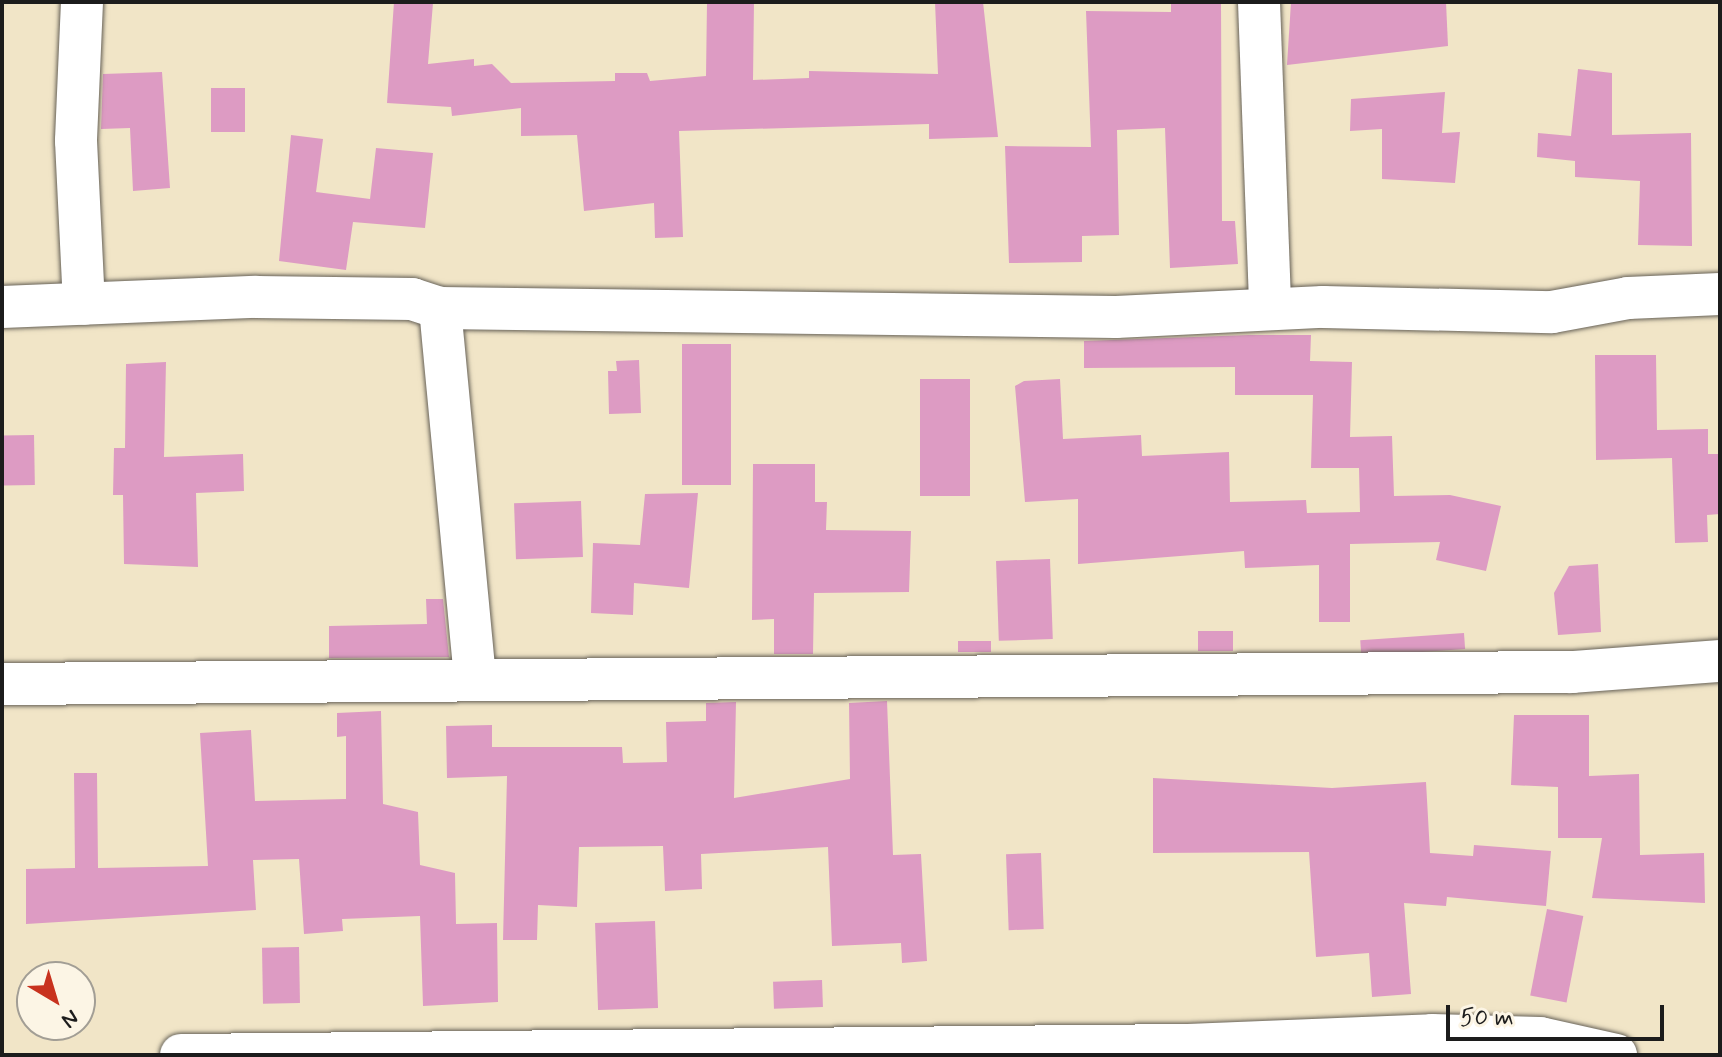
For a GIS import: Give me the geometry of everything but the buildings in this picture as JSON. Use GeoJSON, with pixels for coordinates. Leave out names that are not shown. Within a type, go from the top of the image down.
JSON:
{"type":"FeatureCollection","features":[{"type":"Feature","properties":{"kind":"street"},"geometry":{"type":"LineString","coordinates":[[82,2],[76,141],[84,304]]}},
{"type":"Feature","properties":{"kind":"street"},"geometry":{"type":"LineString","coordinates":[[1259,2],[1270,308]]}},
{"type":"Feature","properties":{"kind":"street"},"geometry":{"type":"LineString","coordinates":[[2,307],[256,297],[412,299],[440,308],[994,318],[1270,308],[1552,312],[1628,298],[1720,294]]}},
{"type":"Feature","properties":{"kind":"street"},"geometry":{"type":"LineString","coordinates":[[440,308],[475,677]]}},
{"type":"Feature","properties":{"kind":"street"},"geometry":{"type":"LineString","coordinates":[[2,684],[193,680],[303,686],[475,677],[1572,672],[1720,661]]}},
{"type":"Feature","properties":{"kind":"street"},"geometry":{"type":"LineString","coordinates":[[181,1055],[1203,1045],[1432,1035],[1540,1038],[1616,1055]]}}]}
